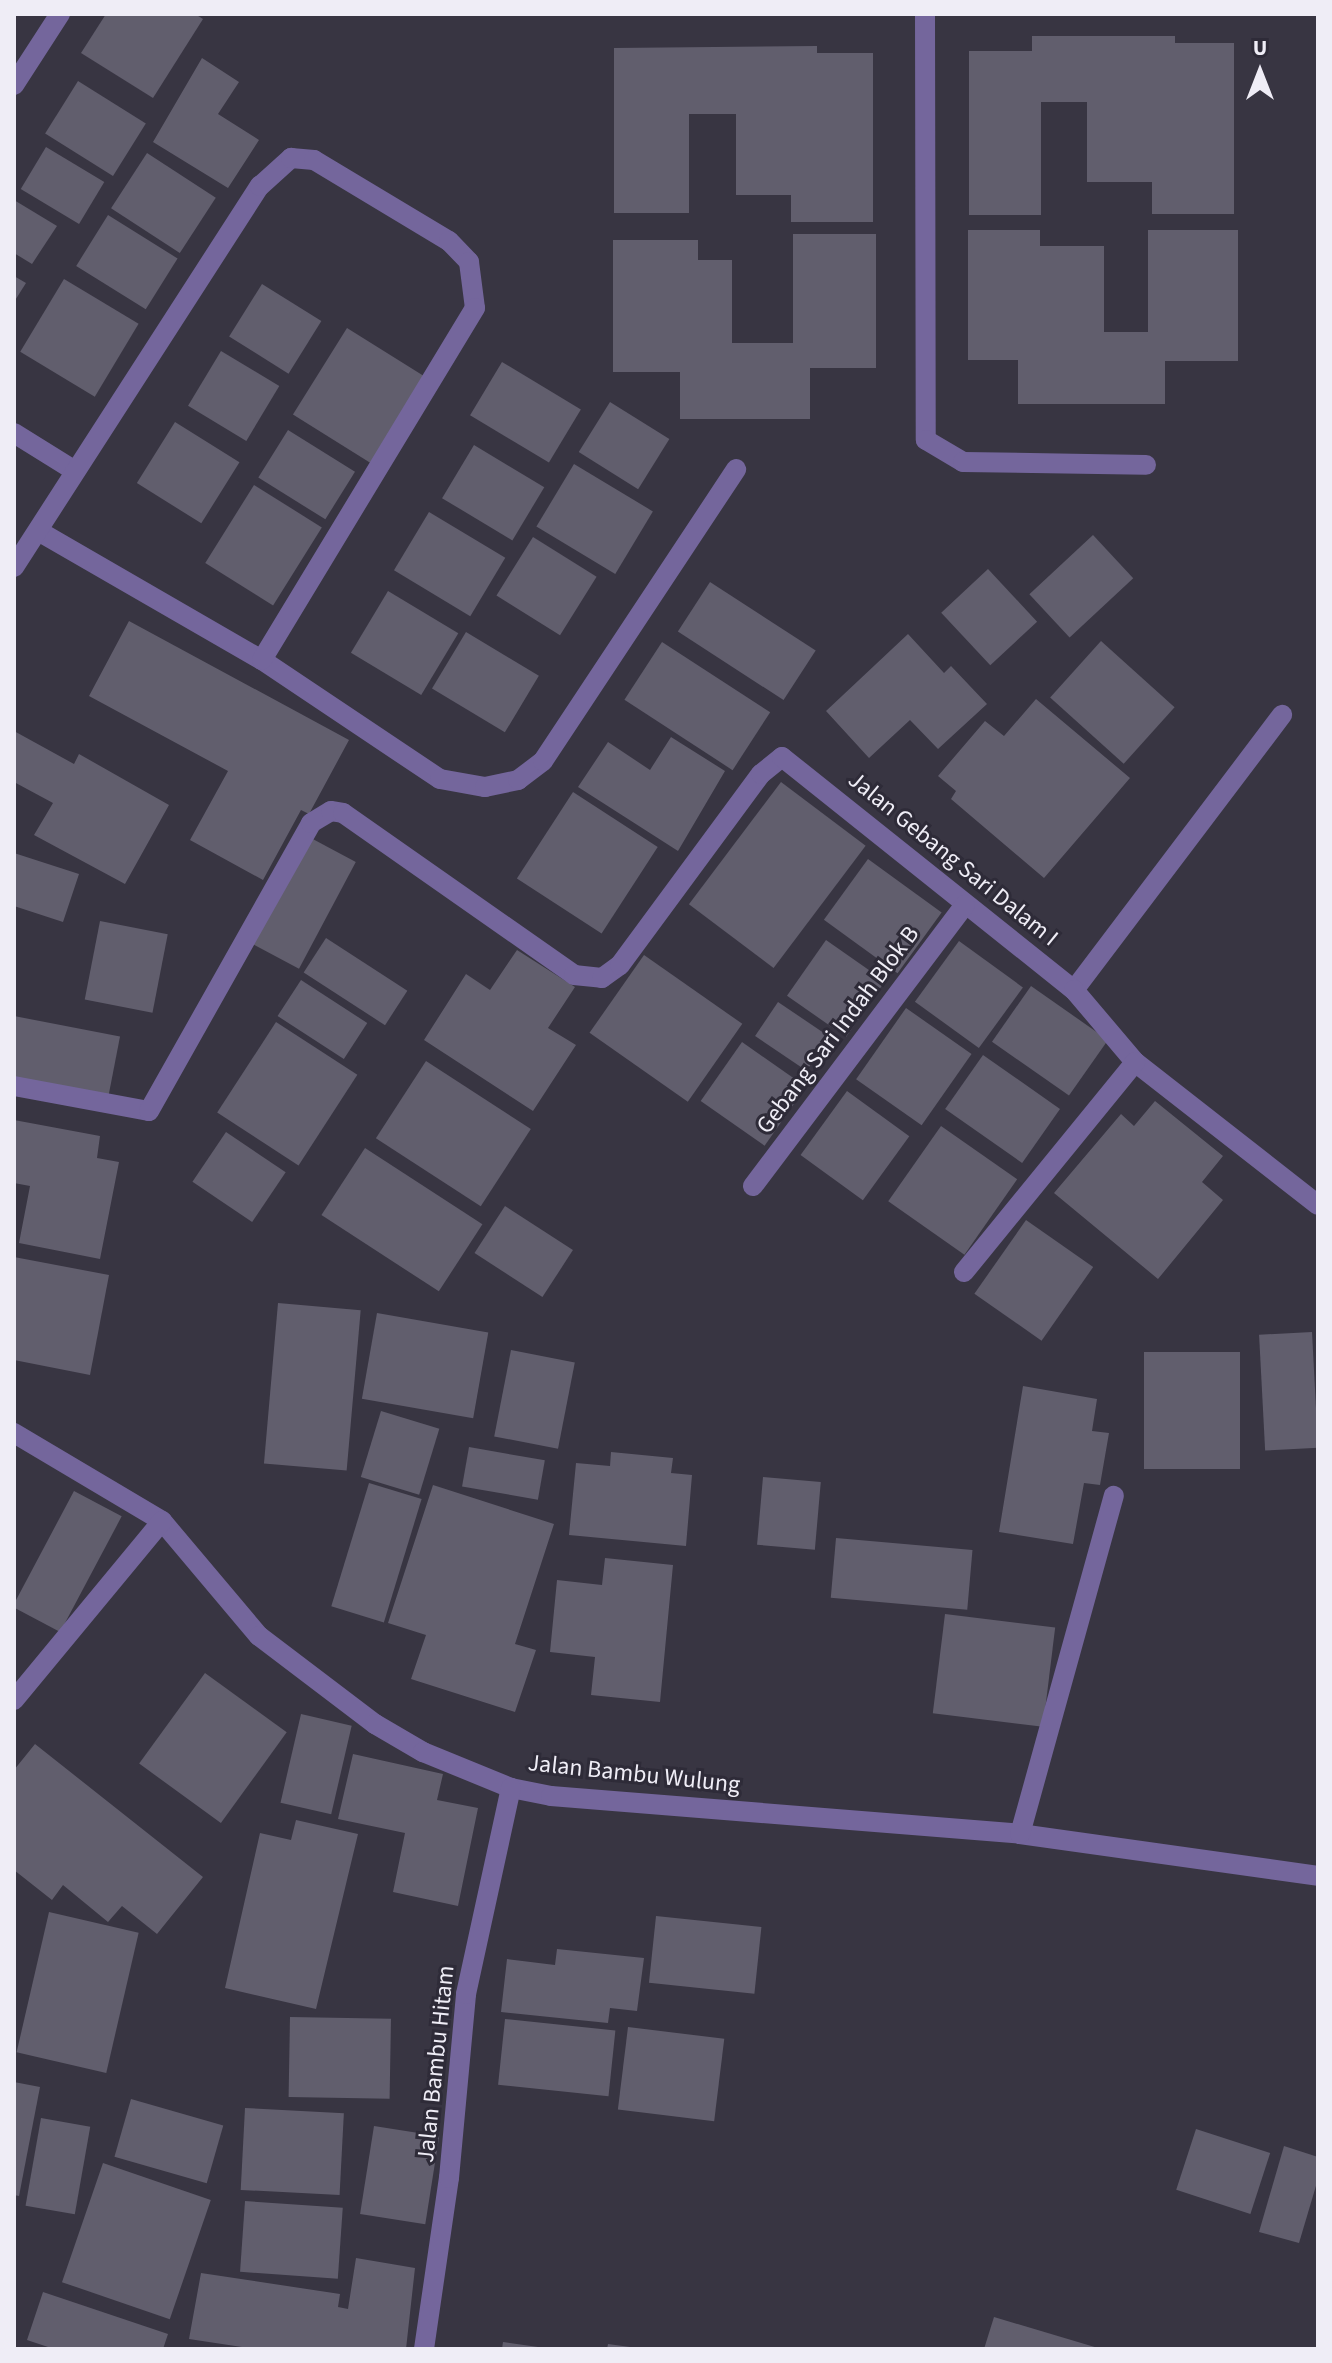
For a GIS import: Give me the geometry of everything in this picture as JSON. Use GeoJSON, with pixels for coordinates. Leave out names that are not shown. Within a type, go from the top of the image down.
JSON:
{"type":"FeatureCollection","features":[{"type":"Feature","properties":{"kind":"street"},"geometry":{"type":"LineString","coordinates":[[14,85],[60,14]]}},
{"type":"Feature","properties":{"kind":"street"},"geometry":{"type":"LineString","coordinates":[[925,14],[926,440],[963,462],[1146,465]]}},
{"type":"Feature","properties":{"kind":"street"},"geometry":{"type":"LineString","coordinates":[[14,567],[40,532],[75,471],[260,186],[291,158],[314,160],[449,241],[469,262],[475,308],[262,660]]}},
{"type":"Feature","properties":{"kind":"street"},"geometry":{"type":"LineString","coordinates":[[14,433],[75,471]]}},
{"type":"Feature","properties":{"kind":"street"},"geometry":{"type":"LineString","coordinates":[[40,532],[262,660],[440,779],[485,787],[518,780],[543,761],[736,469]]}},
{"type":"Feature","properties":{"kind":"street"},"geometry":{"type":"LineString","coordinates":[[1074,990],[1282,715]]}},
{"type":"Feature","properties":{"kind":"street","name":"Jalan Gebang Sari Dalam I"},"geometry":{"type":"LineString","coordinates":[[14,1086],[149,1111],[311,823],[331,811],[343,813],[585,980],[602,978],[620,965],[761,774],[782,757],[1074,990],[1135,1062],[1318,1205]]}},
{"type":"Feature","properties":{"kind":"street","name":"Gebang Sari Indah Blok B"},"geometry":{"type":"LineString","coordinates":[[753,1186],[965,905]]}},
{"type":"Feature","properties":{"kind":"street"},"geometry":{"type":"LineString","coordinates":[[964,1272],[1135,1062]]}},
{"type":"Feature","properties":{"kind":"street","name":"Jalan Bambu Wulung"},"geometry":{"type":"LineString","coordinates":[[14,1433],[162,1521],[259,1636],[387,1731],[436,1758],[511,1788],[551,1796],[1020,1834],[1318,1876]]}},
{"type":"Feature","properties":{"kind":"street"},"geometry":{"type":"LineString","coordinates":[[1020,1834],[1114,1496]]}},
{"type":"Feature","properties":{"kind":"street"},"geometry":{"type":"LineString","coordinates":[[14,1700],[162,1521]]}},
{"type":"Feature","properties":{"kind":"street","name":"Jalan Bambu Hitam"},"geometry":{"type":"LineString","coordinates":[[424,2349],[449,2178],[466,1994],[511,1788]]}},
{"type":"Feature","properties":{"kind":"building"},"geometry":{"type":"Polygon","coordinates":[[[106,14],[195,14],[203,19],[153,98],[81,53],[106,14]]]}},
{"type":"Feature","properties":{"kind":"building"},"geometry":{"type":"Polygon","coordinates":[[[1032,36],[1175,36],[1175,43],[1234,43],[1234,214],[1152,214],[1152,182],[1087,182],[1087,102],[1041,102],[1041,215],[969,215],[969,51],[1032,51],[1032,36]]]}},
{"type":"Feature","properties":{"kind":"building"},"geometry":{"type":"Polygon","coordinates":[[[817,46],[817,53],[873,53],[873,222],[791,222],[791,195],[736,195],[736,114],[689,114],[689,213],[614,213],[614,48],[817,46]]]}},
{"type":"Feature","properties":{"kind":"building"},"geometry":{"type":"Polygon","coordinates":[[[202,58],[239,82],[218,114],[259,140],[228,188],[153,142],[202,58]]]}},
{"type":"Feature","properties":{"kind":"building"},"geometry":{"type":"Polygon","coordinates":[[[78,81],[146,123],[113,176],[45,134],[78,81]]]}},
{"type":"Feature","properties":{"kind":"building"},"geometry":{"type":"Polygon","coordinates":[[[46,147],[104,182],[79,224],[21,189],[46,147]]]}},
{"type":"Feature","properties":{"kind":"building"},"geometry":{"type":"Polygon","coordinates":[[[147,153],[216,198],[180,253],[111,208],[147,153]]]}},
{"type":"Feature","properties":{"kind":"building"},"geometry":{"type":"Polygon","coordinates":[[[14,200],[57,226],[32,264],[14,253],[14,200]]]}},
{"type":"Feature","properties":{"kind":"building"},"geometry":{"type":"Polygon","coordinates":[[[108,215],[178,258],[146,309],[76,266],[108,215]]]}},
{"type":"Feature","properties":{"kind":"building"},"geometry":{"type":"Polygon","coordinates":[[[968,230],[1040,230],[1040,246],[1104,246],[1104,332],[1148,332],[1148,230],[1238,230],[1238,361],[1165,361],[1165,404],[1018,404],[1018,360],[968,360],[968,230]]]}},
{"type":"Feature","properties":{"kind":"building"},"geometry":{"type":"Polygon","coordinates":[[[793,234],[876,234],[876,368],[810,368],[810,419],[680,419],[680,372],[613,372],[613,240],[698,240],[698,260],[732,260],[732,343],[793,343],[793,234]]]}},
{"type":"Feature","properties":{"kind":"building"},"geometry":{"type":"Polygon","coordinates":[[[14,276],[26,283],[14,302],[14,276]]]}},
{"type":"Feature","properties":{"kind":"building"},"geometry":{"type":"Polygon","coordinates":[[[64,279],[139,324],[95,397],[20,352],[64,279]]]}},
{"type":"Feature","properties":{"kind":"building"},"geometry":{"type":"Polygon","coordinates":[[[262,284],[321,321],[289,374],[229,337],[262,284]]]}},
{"type":"Feature","properties":{"kind":"building"},"geometry":{"type":"Polygon","coordinates":[[[347,328],[425,377],[371,463],[293,415],[347,328]]]}},
{"type":"Feature","properties":{"kind":"building"},"geometry":{"type":"Polygon","coordinates":[[[221,351],[279,386],[246,441],[188,406],[221,351]]]}},
{"type":"Feature","properties":{"kind":"building"},"geometry":{"type":"Polygon","coordinates":[[[502,362],[581,409],[549,463],[470,415],[502,362]]]}},
{"type":"Feature","properties":{"kind":"building"},"geometry":{"type":"Polygon","coordinates":[[[610,402],[669,439],[638,489],[579,452],[610,402]]]}},
{"type":"Feature","properties":{"kind":"building"},"geometry":{"type":"Polygon","coordinates":[[[175,422],[239,462],[201,523],[137,483],[175,422]]]}},
{"type":"Feature","properties":{"kind":"building"},"geometry":{"type":"Polygon","coordinates":[[[288,430],[355,472],[325,519],[258,477],[288,430]]]}},
{"type":"Feature","properties":{"kind":"building"},"geometry":{"type":"Polygon","coordinates":[[[474,445],[544,487],[512,540],[442,498],[474,445]]]}},
{"type":"Feature","properties":{"kind":"building"},"geometry":{"type":"Polygon","coordinates":[[[574,464],[653,511],[615,574],[536,527],[574,464]]]}},
{"type":"Feature","properties":{"kind":"building"},"geometry":{"type":"Polygon","coordinates":[[[254,485],[322,527],[273,605],[205,563],[254,485]]]}},
{"type":"Feature","properties":{"kind":"building"},"geometry":{"type":"Polygon","coordinates":[[[429,512],[505,558],[470,616],[394,570],[429,512]]]}},
{"type":"Feature","properties":{"kind":"building"},"geometry":{"type":"Polygon","coordinates":[[[1093,535],[1133,578],[1070,637],[1029,594],[1093,535]]]}},
{"type":"Feature","properties":{"kind":"building"},"geometry":{"type":"Polygon","coordinates":[[[533,537],[597,577],[560,635],[496,596],[533,537]]]}},
{"type":"Feature","properties":{"kind":"building"},"geometry":{"type":"Polygon","coordinates":[[[988,569],[1037,622],[990,665],[941,613],[988,569]]]}},
{"type":"Feature","properties":{"kind":"building"},"geometry":{"type":"Polygon","coordinates":[[[710,582],[816,651],[784,700],[678,631],[710,582]]]}},
{"type":"Feature","properties":{"kind":"building"},"geometry":{"type":"Polygon","coordinates":[[[388,591],[458,633],[421,695],[351,653],[388,591]]]}},
{"type":"Feature","properties":{"kind":"building"},"geometry":{"type":"Polygon","coordinates":[[[129,621],[349,740],[309,814],[301,810],[263,880],[190,840],[228,771],[89,696],[129,621]]]}},
{"type":"Feature","properties":{"kind":"building"},"geometry":{"type":"Polygon","coordinates":[[[466,632],[539,676],[505,732],[432,689],[466,632]]]}},
{"type":"Feature","properties":{"kind":"building"},"geometry":{"type":"Polygon","coordinates":[[[908,634],[944,673],[951,666],[987,704],[938,749],[910,720],[869,758],[826,711],[908,634]]]}},
{"type":"Feature","properties":{"kind":"building"},"geometry":{"type":"Polygon","coordinates":[[[1101,641],[1175,707],[1124,764],[1050,697],[1101,641]]]}},
{"type":"Feature","properties":{"kind":"building"},"geometry":{"type":"Polygon","coordinates":[[[662,642],[770,712],[733,770],[624,700],[662,642]]]}},
{"type":"Feature","properties":{"kind":"building"},"geometry":{"type":"Polygon","coordinates":[[[1036,699],[1130,778],[1044,878],[951,799],[956,791],[938,776],[985,721],[1004,736],[1036,699]]]}},
{"type":"Feature","properties":{"kind":"building"},"geometry":{"type":"Polygon","coordinates":[[[14,731],[74,764],[79,754],[169,805],[125,884],[34,835],[53,803],[14,782],[14,731]]]}},
{"type":"Feature","properties":{"kind":"building"},"geometry":{"type":"Polygon","coordinates":[[[671,737],[725,771],[678,851],[578,787],[608,742],[650,770],[671,737]]]}},
{"type":"Feature","properties":{"kind":"building"},"geometry":{"type":"Polygon","coordinates":[[[781,782],[866,846],[774,968],[689,904],[781,782]]]}},
{"type":"Feature","properties":{"kind":"building"},"geometry":{"type":"Polygon","coordinates":[[[573,792],[658,847],[602,933],[517,878],[573,792]]]}},
{"type":"Feature","properties":{"kind":"building"},"geometry":{"type":"Polygon","coordinates":[[[309,837],[356,862],[299,969],[252,944],[309,837]]]}},
{"type":"Feature","properties":{"kind":"building"},"geometry":{"type":"Polygon","coordinates":[[[14,853],[79,874],[63,922],[14,906],[14,853]]]}},
{"type":"Feature","properties":{"kind":"building"},"geometry":{"type":"Polygon","coordinates":[[[868,859],[942,912],[898,973],[824,920],[868,859]]]}},
{"type":"Feature","properties":{"kind":"building"},"geometry":{"type":"Polygon","coordinates":[[[100,921],[168,934],[152,1013],[85,1000],[100,921]]]}},
{"type":"Feature","properties":{"kind":"building"},"geometry":{"type":"Polygon","coordinates":[[[326,938],[407,991],[385,1025],[304,972],[326,938]]]}},
{"type":"Feature","properties":{"kind":"building"},"geometry":{"type":"Polygon","coordinates":[[[826,940],[885,981],[846,1037],[787,996],[826,940]]]}},
{"type":"Feature","properties":{"kind":"building"},"geometry":{"type":"Polygon","coordinates":[[[959,941],[1023,987],[979,1048],[915,1002],[959,941]]]}},
{"type":"Feature","properties":{"kind":"building"},"geometry":{"type":"Polygon","coordinates":[[[517,950],[575,987],[548,1028],[576,1045],[533,1111],[424,1040],[466,974],[490,990],[517,950]]]}},
{"type":"Feature","properties":{"kind":"building"},"geometry":{"type":"Polygon","coordinates":[[[644,955],[742,1024],[688,1102],[590,1033],[644,955]]]}},
{"type":"Feature","properties":{"kind":"building"},"geometry":{"type":"Polygon","coordinates":[[[301,980],[367,1023],[344,1059],[278,1016],[301,980]]]}},
{"type":"Feature","properties":{"kind":"building"},"geometry":{"type":"Polygon","coordinates":[[[1031,986],[1108,1040],[1069,1096],[992,1042],[1031,986]]]}},
{"type":"Feature","properties":{"kind":"building"},"geometry":{"type":"Polygon","coordinates":[[[778,1002],[829,1037],[806,1071],[755,1036],[778,1002]]]}},
{"type":"Feature","properties":{"kind":"building"},"geometry":{"type":"Polygon","coordinates":[[[906,1008],[972,1054],[922,1125],[856,1079],[906,1008]]]}},
{"type":"Feature","properties":{"kind":"building"},"geometry":{"type":"Polygon","coordinates":[[[14,1016],[120,1037],[108,1097],[14,1079],[14,1016]]]}},
{"type":"Feature","properties":{"kind":"building"},"geometry":{"type":"Polygon","coordinates":[[[276,1022],[357,1075],[299,1165],[217,1113],[276,1022]]]}},
{"type":"Feature","properties":{"kind":"building"},"geometry":{"type":"Polygon","coordinates":[[[742,1042],[806,1087],[765,1146],[701,1101],[742,1042]]]}},
{"type":"Feature","properties":{"kind":"building"},"geometry":{"type":"Polygon","coordinates":[[[983,1055],[1060,1109],[1022,1163],[945,1109],[983,1055]]]}},
{"type":"Feature","properties":{"kind":"building"},"geometry":{"type":"Polygon","coordinates":[[[426,1061],[531,1129],[481,1206],[376,1138],[426,1061]]]}},
{"type":"Feature","properties":{"kind":"building"},"geometry":{"type":"Polygon","coordinates":[[[847,1091],[909,1136],[863,1200],[801,1155],[847,1091]]]}},
{"type":"Feature","properties":{"kind":"building"},"geometry":{"type":"Polygon","coordinates":[[[1155,1101],[1223,1156],[1202,1182],[1223,1200],[1158,1279],[1054,1193],[1121,1114],[1134,1126],[1155,1101]]]}},
{"type":"Feature","properties":{"kind":"building"},"geometry":{"type":"Polygon","coordinates":[[[14,1120],[100,1136],[97,1158],[119,1162],[100,1259],[19,1243],[30,1186],[14,1183],[14,1120]]]}},
{"type":"Feature","properties":{"kind":"building"},"geometry":{"type":"Polygon","coordinates":[[[941,1126],[1017,1179],[964,1255],[888,1201],[941,1126]]]}},
{"type":"Feature","properties":{"kind":"building"},"geometry":{"type":"Polygon","coordinates":[[[226,1132],[286,1172],[252,1222],[192,1182],[226,1132]]]}},
{"type":"Feature","properties":{"kind":"building"},"geometry":{"type":"Polygon","coordinates":[[[365,1148],[482,1224],[439,1291],[321,1215],[365,1148]]]}},
{"type":"Feature","properties":{"kind":"building"},"geometry":{"type":"Polygon","coordinates":[[[505,1206],[573,1250],[542,1297],[475,1253],[505,1206]]]}},
{"type":"Feature","properties":{"kind":"building"},"geometry":{"type":"Polygon","coordinates":[[[1026,1220],[1093,1267],[1042,1341],[974,1294],[1026,1220]]]}},
{"type":"Feature","properties":{"kind":"building"},"geometry":{"type":"Polygon","coordinates":[[[14,1257],[109,1275],[90,1375],[14,1360],[14,1257]]]}},
{"type":"Feature","properties":{"kind":"building"},"geometry":{"type":"Polygon","coordinates":[[[278,1303],[361,1310],[347,1471],[264,1463],[278,1303]]]}},
{"type":"Feature","properties":{"kind":"building"},"geometry":{"type":"Polygon","coordinates":[[[377,1313],[488,1333],[473,1418],[362,1399],[377,1313]]]}},
{"type":"Feature","properties":{"kind":"building"},"geometry":{"type":"Polygon","coordinates":[[[1312,1332],[1318,1448],[1265,1451],[1259,1335],[1312,1332]]]}},
{"type":"Feature","properties":{"kind":"building"},"geometry":{"type":"Polygon","coordinates":[[[511,1350],[575,1362],[558,1449],[494,1436],[511,1350]]]}},
{"type":"Feature","properties":{"kind":"building"},"geometry":{"type":"Polygon","coordinates":[[[1144,1352],[1240,1352],[1240,1469],[1144,1469],[1144,1352]]]}},
{"type":"Feature","properties":{"kind":"building"},"geometry":{"type":"Polygon","coordinates":[[[1023,1386],[1097,1399],[1092,1431],[1109,1433],[1100,1485],[1084,1483],[1073,1544],[999,1532],[1023,1386]]]}},
{"type":"Feature","properties":{"kind":"building"},"geometry":{"type":"Polygon","coordinates":[[[381,1411],[439,1429],[419,1495],[361,1477],[381,1411]]]}},
{"type":"Feature","properties":{"kind":"building"},"geometry":{"type":"Polygon","coordinates":[[[469,1447],[545,1460],[538,1500],[462,1486],[469,1447]]]}},
{"type":"Feature","properties":{"kind":"building"},"geometry":{"type":"Polygon","coordinates":[[[611,1452],[673,1458],[671,1473],[692,1475],[686,1546],[569,1535],[576,1463],[610,1466],[611,1452]]]}},
{"type":"Feature","properties":{"kind":"building"},"geometry":{"type":"Polygon","coordinates":[[[763,1477],[821,1482],[815,1550],[757,1545],[763,1477]]]}},
{"type":"Feature","properties":{"kind":"building"},"geometry":{"type":"Polygon","coordinates":[[[369,1483],[422,1499],[384,1622],[331,1606],[369,1483]]]}},
{"type":"Feature","properties":{"kind":"building"},"geometry":{"type":"Polygon","coordinates":[[[433,1485],[554,1524],[515,1644],[536,1650],[515,1712],[411,1679],[426,1635],[388,1623],[433,1485]]]}},
{"type":"Feature","properties":{"kind":"building"},"geometry":{"type":"Polygon","coordinates":[[[74,1491],[122,1516],[60,1632],[14,1607],[14,1604],[74,1491]]]}},
{"type":"Feature","properties":{"kind":"building"},"geometry":{"type":"Polygon","coordinates":[[[836,1538],[972,1550],[967,1610],[831,1598],[836,1538]]]}},
{"type":"Feature","properties":{"kind":"building"},"geometry":{"type":"Polygon","coordinates":[[[605,1558],[673,1565],[660,1702],[591,1695],[595,1657],[550,1652],[557,1580],[602,1585],[605,1558]]]}},
{"type":"Feature","properties":{"kind":"building"},"geometry":{"type":"Polygon","coordinates":[[[945,1614],[1055,1628],[1043,1727],[933,1713],[945,1614]]]}},
{"type":"Feature","properties":{"kind":"building"},"geometry":{"type":"Polygon","coordinates":[[[205,1673],[287,1732],[221,1823],[139,1764],[205,1673]]]}},
{"type":"Feature","properties":{"kind":"building"},"geometry":{"type":"Polygon","coordinates":[[[301,1714],[352,1726],[331,1814],[281,1803],[301,1714]]]}},
{"type":"Feature","properties":{"kind":"building"},"geometry":{"type":"Polygon","coordinates":[[[35,1744],[203,1877],[157,1934],[122,1906],[108,1922],[63,1885],[52,1900],[14,1870],[14,1770],[35,1744]]]}},
{"type":"Feature","properties":{"kind":"building"},"geometry":{"type":"Polygon","coordinates":[[[353,1754],[443,1774],[437,1800],[478,1808],[458,1906],[393,1892],[405,1833],[338,1819],[353,1754]]]}},
{"type":"Feature","properties":{"kind":"building"},"geometry":{"type":"Polygon","coordinates":[[[296,1820],[358,1834],[316,2009],[225,1988],[260,1833],[291,1840],[296,1820]]]}},
{"type":"Feature","properties":{"kind":"building"},"geometry":{"type":"Polygon","coordinates":[[[49,1912],[139,1933],[106,2073],[17,2052],[49,1912]]]}},
{"type":"Feature","properties":{"kind":"building"},"geometry":{"type":"Polygon","coordinates":[[[656,1916],[761,1927],[754,1994],[649,1983],[656,1916]]]}},
{"type":"Feature","properties":{"kind":"building"},"geometry":{"type":"Polygon","coordinates":[[[557,1949],[644,1958],[637,2011],[610,2008],[608,2023],[501,2012],[507,1959],[555,1965],[557,1949]]]}},
{"type":"Feature","properties":{"kind":"building"},"geometry":{"type":"Polygon","coordinates":[[[290,2017],[391,2019],[390,2099],[289,2097],[290,2017]]]}},
{"type":"Feature","properties":{"kind":"building"},"geometry":{"type":"Polygon","coordinates":[[[505,2019],[615,2031],[608,2096],[498,2085],[505,2019]]]}},
{"type":"Feature","properties":{"kind":"building"},"geometry":{"type":"Polygon","coordinates":[[[628,2027],[724,2039],[714,2121],[618,2109],[628,2027]]]}},
{"type":"Feature","properties":{"kind":"building"},"geometry":{"type":"Polygon","coordinates":[[[14,2082],[40,2087],[19,2196],[14,2195],[14,2082]]]}},
{"type":"Feature","properties":{"kind":"building"},"geometry":{"type":"Polygon","coordinates":[[[131,2099],[223,2125],[207,2183],[114,2157],[131,2099]]]}},
{"type":"Feature","properties":{"kind":"building"},"geometry":{"type":"Polygon","coordinates":[[[245,2108],[344,2113],[340,2195],[241,2190],[245,2108]]]}},
{"type":"Feature","properties":{"kind":"building"},"geometry":{"type":"Polygon","coordinates":[[[41,2118],[90,2127],[75,2214],[26,2206],[41,2118]]]}},
{"type":"Feature","properties":{"kind":"building"},"geometry":{"type":"Polygon","coordinates":[[[374,2126],[439,2136],[425,2224],[360,2214],[374,2126]]]}},
{"type":"Feature","properties":{"kind":"building"},"geometry":{"type":"Polygon","coordinates":[[[1196,2129],[1270,2153],[1250,2214],[1176,2190],[1196,2129]]]}},
{"type":"Feature","properties":{"kind":"building"},"geometry":{"type":"Polygon","coordinates":[[[1284,2146],[1318,2157],[1318,2179],[1299,2243],[1259,2232],[1284,2146]]]}},
{"type":"Feature","properties":{"kind":"building"},"geometry":{"type":"Polygon","coordinates":[[[103,2163],[211,2200],[170,2319],[62,2282],[103,2163]]]}},
{"type":"Feature","properties":{"kind":"building"},"geometry":{"type":"Polygon","coordinates":[[[245,2201],[343,2208],[338,2279],[240,2272],[245,2201]]]}},
{"type":"Feature","properties":{"kind":"building"},"geometry":{"type":"Polygon","coordinates":[[[356,2258],[415,2268],[406,2349],[255,2349],[189,2339],[201,2273],[340,2294],[338,2307],[348,2309],[356,2258]]]}},
{"type":"Feature","properties":{"kind":"building"},"geometry":{"type":"Polygon","coordinates":[[[43,2292],[168,2334],[163,2349],[54,2349],[27,2340],[43,2292]]]}},
{"type":"Feature","properties":{"kind":"building"},"geometry":{"type":"Polygon","coordinates":[[[994,2317],[1098,2348],[1098,2349],[984,2349],[994,2317]]]}},
{"type":"Feature","properties":{"kind":"building"},"geometry":{"type":"Polygon","coordinates":[[[503,2342],[538,2347],[538,2349],[502,2349],[503,2342]]]}},
{"type":"Feature","properties":{"kind":"building"},"geometry":{"type":"Polygon","coordinates":[[[608,2344],[630,2347],[630,2349],[607,2349],[608,2344]]]}}]}
